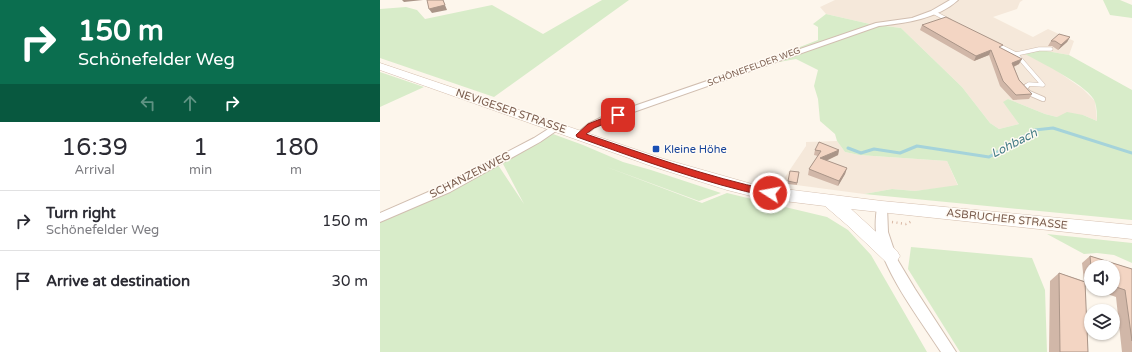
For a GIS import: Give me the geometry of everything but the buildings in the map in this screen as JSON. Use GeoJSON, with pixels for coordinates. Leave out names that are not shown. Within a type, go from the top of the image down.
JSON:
{"type":"FeatureCollection","features":[{"type":"Feature","properties":{"kind":"main road","name":"NEVIGESER STRASSE"},"geometry":{"type":"LineString","coordinates":[[380,66],[660,163],[727,184],[759,192],[830,202],[882,207]]}},
{"type":"Feature","properties":{"kind":"main road"},"geometry":{"type":"LineString","coordinates":[[830,202],[854,220],[891,256]]}},
{"type":"Feature","properties":{"kind":"main road","name":"ASBRUCHER STRASSE"},"geometry":{"type":"LineString","coordinates":[[882,207],[1132,232]]}},
{"type":"Feature","properties":{"kind":"street","name":"SCHÖNEFELDER WEG"},"geometry":{"type":"LineString","coordinates":[[580,135],[591,126],[605,119],[878,24],[913,20],[933,12],[955,0]]}},
{"type":"Feature","properties":{"kind":"street","name":"SCHANZENWEG"},"geometry":{"type":"LineString","coordinates":[[380,218],[446,189],[537,140],[556,127]]}},
{"type":"Feature","properties":{"kind":"street"},"geometry":{"type":"LineString","coordinates":[[882,207],[882,233],[891,256],[902,279],[949,352]]}},
{"type":"Feature","properties":{"kind":"lane"},"geometry":{"type":"LineString","coordinates":[[933,12],[954,23]]}},
{"type":"Feature","properties":{"kind":"lane"},"geometry":{"type":"LineString","coordinates":[[988,40],[1016,54],[1043,84],[1028,84],[1024,88],[1029,94],[1043,100]]}},
{"type":"Feature","properties":{"kind":"lane"},"geometry":{"type":"LineString","coordinates":[[1016,54],[1038,49],[1051,49]]}},
{"type":"Feature","properties":{"kind":"shaded area"},"geometry":{"type":"Polygon","coordinates":[[[835,0],[1023,0],[1020,2],[1017,9],[993,17],[1033,37],[1048,29],[1074,41],[1069,55],[1041,50],[1057,71],[1083,89],[1095,101],[1097,121],[1083,115],[1057,117],[1045,114],[1008,99],[1004,103],[1019,124],[999,129],[990,123],[962,87],[901,28],[870,24],[826,14],[820,7],[835,0]]]}},
{"type":"Feature","properties":{"kind":"shaded area"},"geometry":{"type":"Polygon","coordinates":[[[837,141],[845,152],[859,155],[947,161],[958,186],[915,191],[892,189],[864,194],[781,183],[806,146],[806,142],[837,141]]]}},
{"type":"Feature","properties":{"kind":"green space"},"geometry":{"type":"Polygon","coordinates":[[[602,0],[629,0],[494,97],[380,58],[380,9],[406,7],[417,10],[425,19],[492,5],[543,34],[602,0]]]}},
{"type":"Feature","properties":{"kind":"green space"},"geometry":{"type":"Polygon","coordinates":[[[1103,0],[1120,0],[1132,5],[1132,18],[1110,15],[1103,0]]]}},
{"type":"Feature","properties":{"kind":"green space"},"geometry":{"type":"Polygon","coordinates":[[[826,14],[870,24],[901,28],[962,87],[990,123],[999,129],[1019,124],[1003,102],[1008,99],[1045,114],[1057,117],[1067,112],[1083,115],[1097,121],[1097,109],[1095,102],[1084,89],[1063,75],[1023,53],[1041,50],[1069,55],[1132,90],[1132,220],[864,194],[892,189],[915,191],[958,185],[947,161],[859,155],[845,152],[837,141],[835,134],[820,121],[818,99],[814,86],[818,70],[796,59],[779,62],[779,55],[818,40],[818,27],[813,24],[826,14]]]}},
{"type":"Feature","properties":{"kind":"green space"},"geometry":{"type":"Polygon","coordinates":[[[380,72],[424,87],[380,107],[380,72]]]}},
{"type":"Feature","properties":{"kind":"green space"},"geometry":{"type":"Polygon","coordinates":[[[553,134],[623,162],[721,193],[699,201],[604,166],[702,203],[727,193],[827,217],[848,230],[871,255],[927,352],[380,352],[380,220],[498,165],[524,204],[502,162],[553,134]]]}},
{"type":"Feature","properties":{"kind":"green space"},"geometry":{"type":"Polygon","coordinates":[[[1047,234],[1132,243],[1132,263],[1114,255],[1097,253],[1084,254],[1047,234]]]}},
{"type":"Feature","properties":{"kind":"green space"},"geometry":{"type":"Polygon","coordinates":[[[911,247],[1032,258],[1045,290],[1047,352],[960,352],[908,269],[911,247]]]}},
{"type":"Feature","properties":{"kind":"waterway","name":"Lohbach"},"geometry":{"type":"LineString","coordinates":[[848,148],[861,153],[874,149],[900,153],[917,146],[989,157],[1035,130],[1053,128],[1132,153]]}},
{"type":"Feature","properties":{"kind":"place","name":"Kleine Höhe"},"geometry":{"type":"Point","coordinates":[656,149]}},
{"type":"Feature","properties":{"kind":"route"},"geometry":{"type":"LineString","coordinates":[[618,115],[605,119],[591,126],[580,135],[660,163],[727,184],[759,192],[770,193]]}}]}
